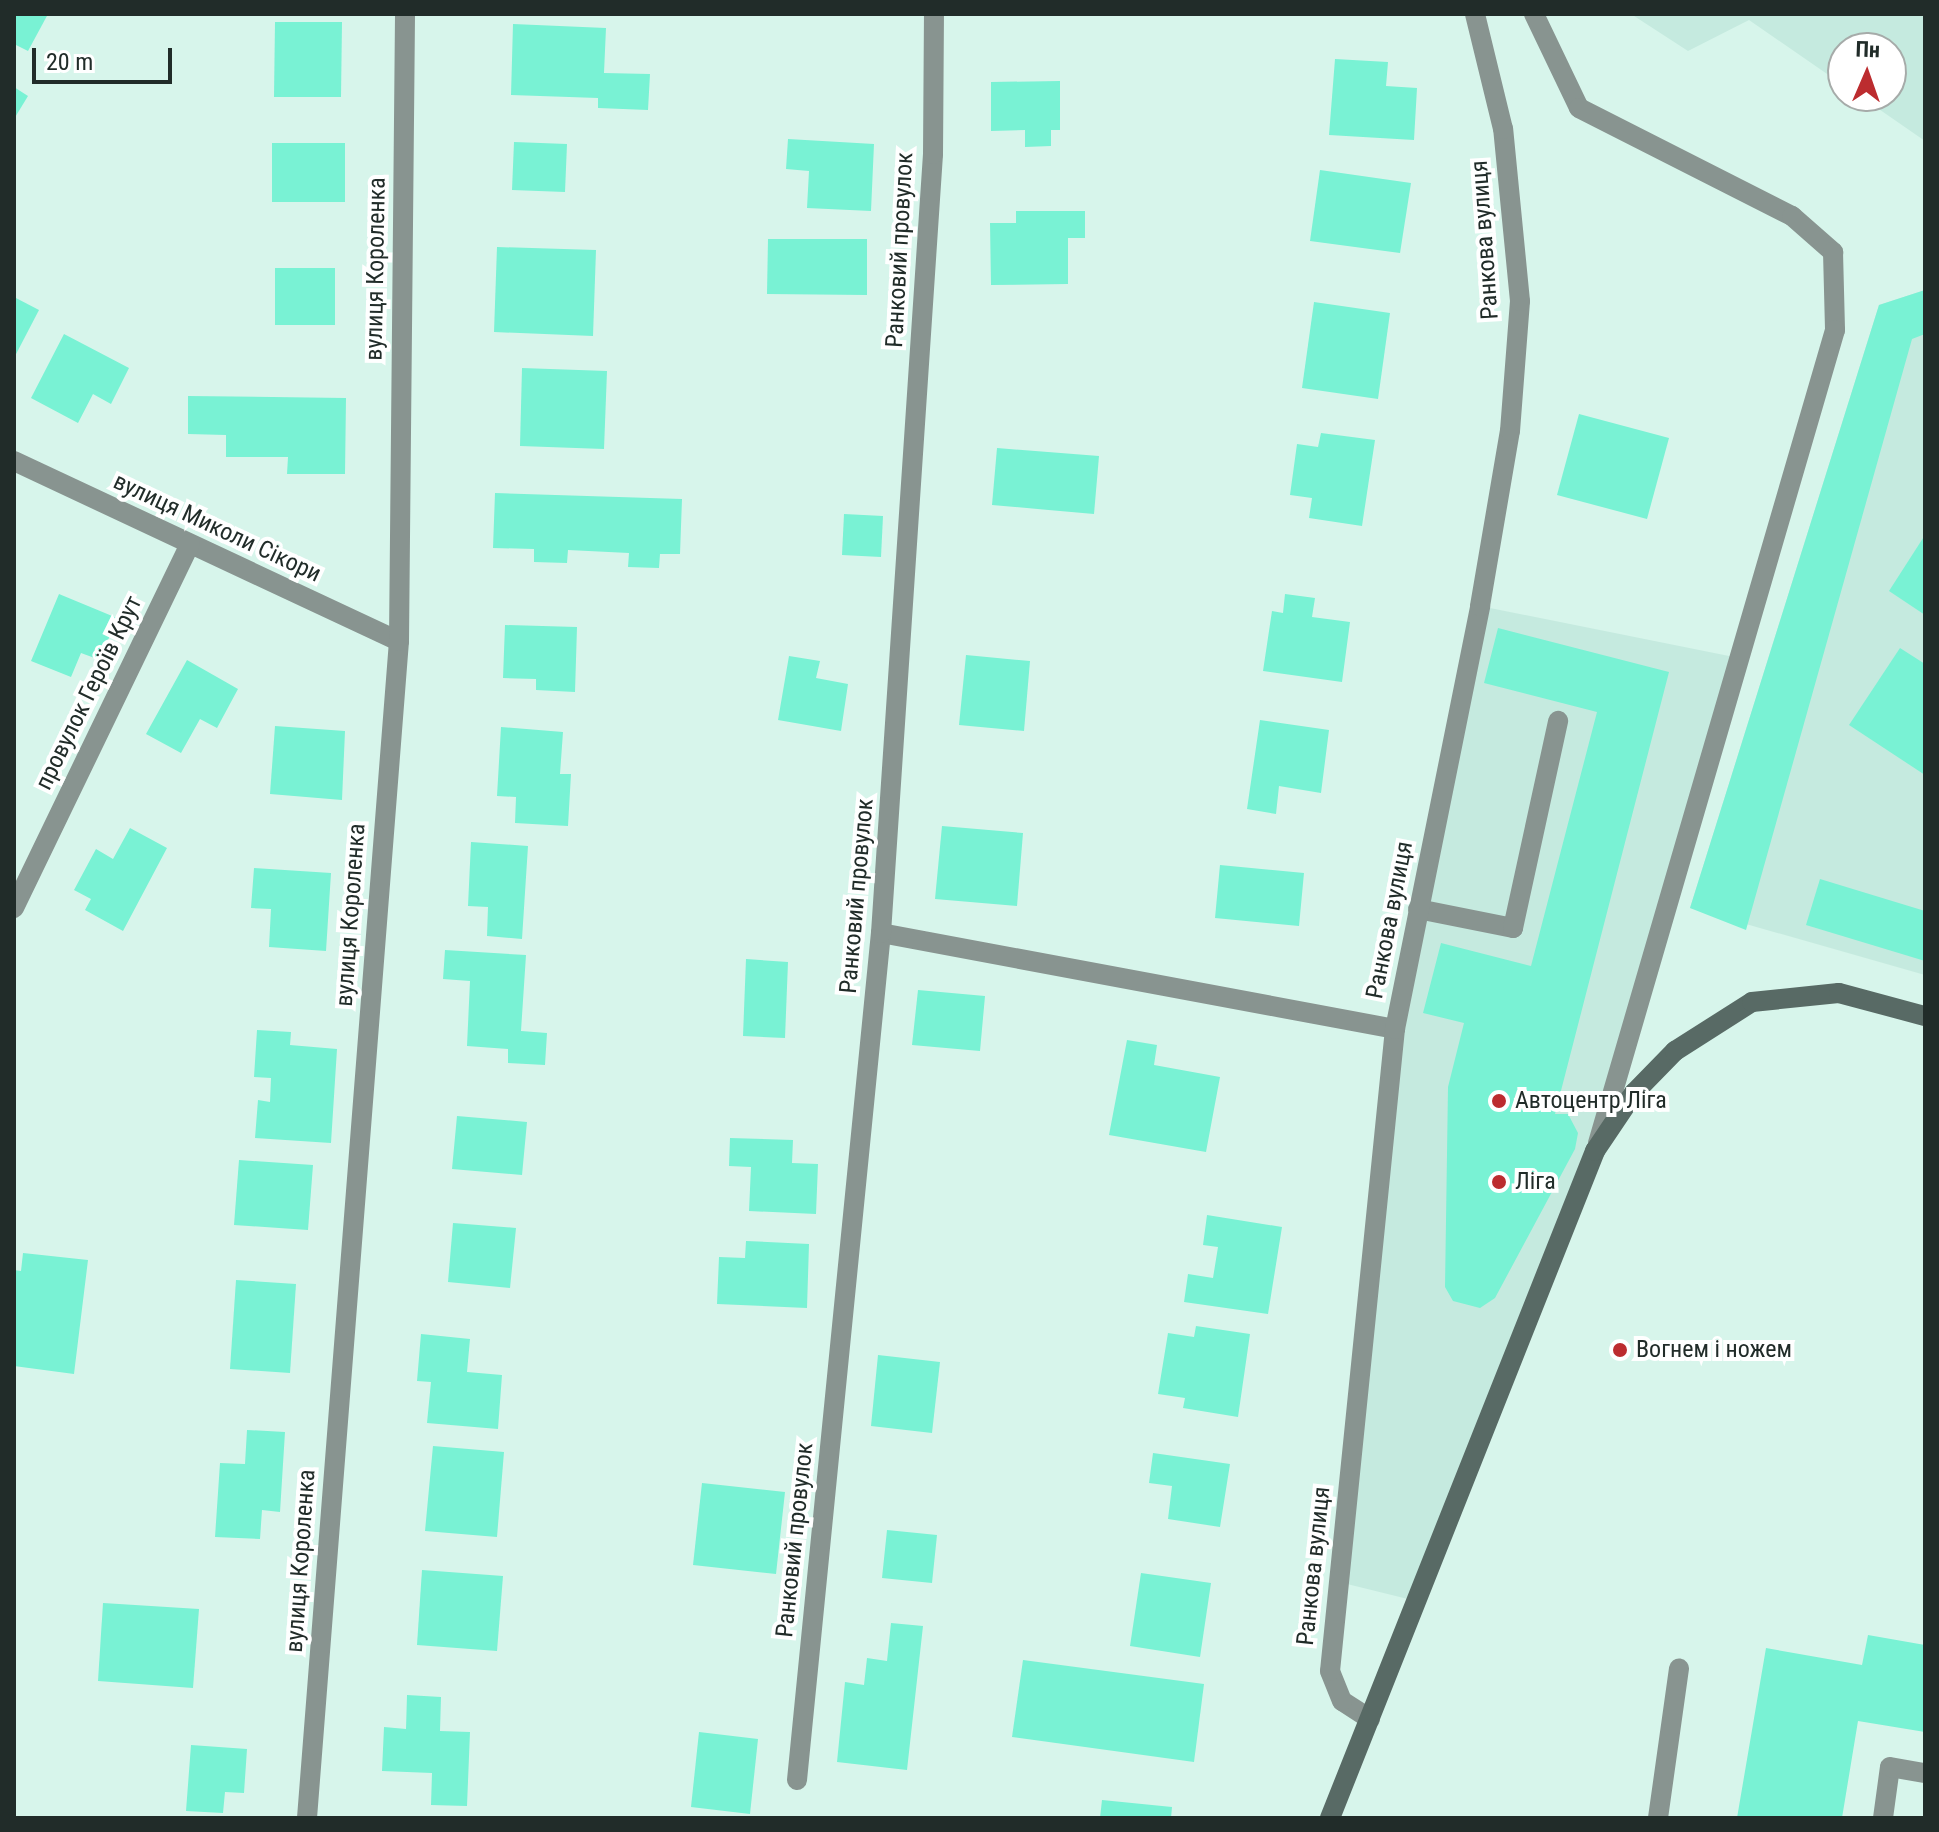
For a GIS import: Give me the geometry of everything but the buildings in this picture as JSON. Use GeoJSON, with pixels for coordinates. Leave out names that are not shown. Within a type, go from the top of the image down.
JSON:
{"type":"FeatureCollection","features":[{"type":"Feature","properties":{"kind":"main road"},"geometry":{"type":"LineString","coordinates":[[1330,1818],[1595,1151],[1675,1051],[1752,1002],[1839,993],[1925,1016]]}},
{"type":"Feature","properties":{"kind":"street","name":"вулиця Короленка"},"geometry":{"type":"LineString","coordinates":[[307,1818],[399,641],[405,14]]}},
{"type":"Feature","properties":{"kind":"street","name":"Ранковий провулок"},"geometry":{"type":"LineString","coordinates":[[797,1780],[881,933],[933,154],[934,14]]}},
{"type":"Feature","properties":{"kind":"street","name":"Ранкова вулиця"},"geometry":{"type":"LineString","coordinates":[[1370,1719],[1342,1701],[1330,1671],[1395,1029],[1507,445],[1520,301],[1503,129],[1475,14]]}},
{"type":"Feature","properties":{"kind":"street"},"geometry":{"type":"LineString","coordinates":[[1534,14],[1579,108],[1792,216],[1833,252],[1835,330],[1595,1151]]}},
{"type":"Feature","properties":{"kind":"street","name":"вулиця Миколи Сікори"},"geometry":{"type":"LineString","coordinates":[[14,461],[399,641]]}},
{"type":"Feature","properties":{"kind":"street","name":"провулок Героїв Крут"},"geometry":{"type":"LineString","coordinates":[[14,908],[190,544]]}},
{"type":"Feature","properties":{"kind":"street"},"geometry":{"type":"LineString","coordinates":[[1418,909],[1513,928],[1558,721]]}},
{"type":"Feature","properties":{"kind":"street"},"geometry":{"type":"LineString","coordinates":[[881,933],[1395,1029]]}},
{"type":"Feature","properties":{"kind":"street"},"geometry":{"type":"LineString","coordinates":[[1658,1818],[1679,1668]]}},
{"type":"Feature","properties":{"kind":"street"},"geometry":{"type":"LineString","coordinates":[[1883,1818],[1890,1767],[1925,1773]]}},
{"type":"Feature","properties":{"kind":"shaded area"},"geometry":{"type":"Polygon","coordinates":[[[1631,14],[1925,14],[1925,141],[1883,112],[1907,112],[1907,32],[1827,32],[1827,74],[1749,20],[1688,51],[1631,14]]]}},
{"type":"Feature","properties":{"kind":"shaded area"},"geometry":{"type":"Polygon","coordinates":[[[1925,290],[1925,975],[1690,908],[1879,305],[1925,290]]]}},
{"type":"Feature","properties":{"kind":"shaded area","name":"Автоцентр Ліга"},"geometry":{"type":"Polygon","coordinates":[[[1480,606],[1739,658],[1595,1151],[1416,1601],[1339,1582],[1395,1029],[1480,606]]]}},
{"type":"Feature","properties":{"kind":"place","name":"Автоцентр Ліга"},"geometry":{"type":"Point","coordinates":[1499,1101]}},
{"type":"Feature","properties":{"kind":"place","name":"Ліга"},"geometry":{"type":"Point","coordinates":[1499,1182]}},
{"type":"Feature","properties":{"kind":"place","name":"Вогнем і ножем"},"geometry":{"type":"Point","coordinates":[1620,1350]}}]}
